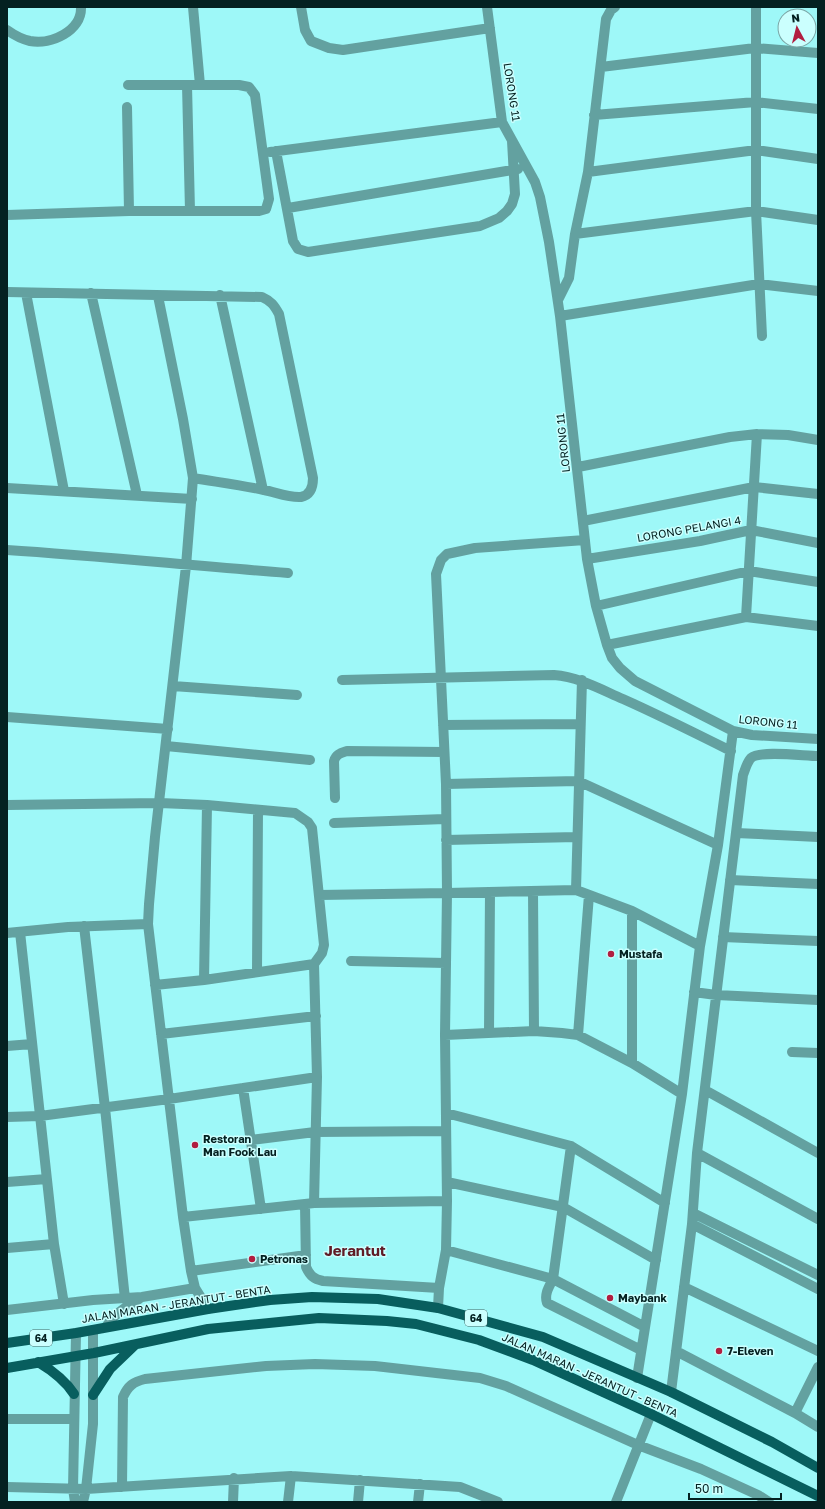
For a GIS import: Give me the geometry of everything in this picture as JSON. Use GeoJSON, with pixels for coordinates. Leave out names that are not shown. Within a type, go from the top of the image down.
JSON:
{"type":"FeatureCollection","features":[{"type":"Feature","properties":{"kind":"main road","name":"JALAN MARAN - JERANTUT - BENTA"},"geometry":{"type":"LineString","coordinates":[[7,1343],[76,1333],[208,1309],[270,1300],[312,1297],[378,1299],[438,1308],[543,1337],[671,1392],[772,1442],[818,1468]]}},
{"type":"Feature","properties":{"kind":"main road","name":"JALAN MARAN - JERANTUT - BENTA"},"geometry":{"type":"LineString","coordinates":[[7,1368],[94,1353],[208,1329],[319,1318],[416,1324],[479,1340],[533,1360],[651,1414],[818,1496]]}},
{"type":"Feature","properties":{"kind":"main road"},"geometry":{"type":"LineString","coordinates":[[93,1395],[110,1369],[136,1344]]}},
{"type":"Feature","properties":{"kind":"main road"},"geometry":{"type":"LineString","coordinates":[[38,1362],[67,1383],[74,1394]]}},
{"type":"Feature","properties":{"kind":"street"},"geometry":{"type":"LineString","coordinates":[[7,30],[15,36],[31,41],[48,41],[64,35],[77,24],[81,7]]}},
{"type":"Feature","properties":{"kind":"street"},"geometry":{"type":"LineString","coordinates":[[193,7],[200,85]]}},
{"type":"Feature","properties":{"kind":"street"},"geometry":{"type":"LineString","coordinates":[[301,7],[305,30],[311,41],[329,48],[343,50],[490,28]]}},
{"type":"Feature","properties":{"kind":"street","name":"LORONG 11"},"geometry":{"type":"LineString","coordinates":[[487,7],[502,122],[527,167],[540,197],[558,300],[578,467],[587,559],[596,606],[612,658],[620,668],[635,681],[733,731],[752,735],[818,739]]}},
{"type":"Feature","properties":{"kind":"street"},"geometry":{"type":"LineString","coordinates":[[558,300],[569,278],[575,234],[588,172],[606,18],[615,7]]}},
{"type":"Feature","properties":{"kind":"street"},"geometry":{"type":"LineString","coordinates":[[756,7],[756,211],[758,284],[762,336]]}},
{"type":"Feature","properties":{"kind":"street"},"geometry":{"type":"LineString","coordinates":[[601,68],[756,48],[818,53]]}},
{"type":"Feature","properties":{"kind":"street"},"geometry":{"type":"LineString","coordinates":[[187,85],[190,211]]}},
{"type":"Feature","properties":{"kind":"street"},"geometry":{"type":"LineString","coordinates":[[7,215],[129,211],[259,211],[266,209],[269,199],[255,95],[249,87],[239,85],[128,86]]}},
{"type":"Feature","properties":{"kind":"street"},"geometry":{"type":"LineString","coordinates":[[594,115],[756,102],[818,109]]}},
{"type":"Feature","properties":{"kind":"street"},"geometry":{"type":"LineString","coordinates":[[127,107],[129,211]]}},
{"type":"Feature","properties":{"kind":"street"},"geometry":{"type":"LineString","coordinates":[[262,153],[502,122]]}},
{"type":"Feature","properties":{"kind":"street"},"geometry":{"type":"LineString","coordinates":[[276,151],[288,208],[293,241],[298,249],[308,252],[480,226],[499,218],[512,204],[515,194],[511,138]]}},
{"type":"Feature","properties":{"kind":"street"},"geometry":{"type":"LineString","coordinates":[[588,172],[756,150],[818,159]]}},
{"type":"Feature","properties":{"kind":"street"},"geometry":{"type":"LineString","coordinates":[[288,208],[527,167]]}},
{"type":"Feature","properties":{"kind":"street"},"geometry":{"type":"LineString","coordinates":[[575,234],[756,211],[818,220]]}},
{"type":"Feature","properties":{"kind":"street"},"geometry":{"type":"LineString","coordinates":[[560,316],[758,284],[818,291]]}},
{"type":"Feature","properties":{"kind":"street"},"geometry":{"type":"LineString","coordinates":[[7,292],[91,293],[158,296],[220,295],[262,297],[269,300],[279,314],[314,478],[313,486],[306,495],[301,497],[193,478]]}},
{"type":"Feature","properties":{"kind":"street"},"geometry":{"type":"LineString","coordinates":[[26,292],[64,491]]}},
{"type":"Feature","properties":{"kind":"street"},"geometry":{"type":"LineString","coordinates":[[91,293],[136,495]]}},
{"type":"Feature","properties":{"kind":"street"},"geometry":{"type":"LineString","coordinates":[[220,295],[263,490]]}},
{"type":"Feature","properties":{"kind":"street"},"geometry":{"type":"LineString","coordinates":[[158,296],[183,419],[193,478],[186,566],[148,924],[183,1217],[191,1271],[195,1288],[208,1309]]}},
{"type":"Feature","properties":{"kind":"street"},"geometry":{"type":"LineString","coordinates":[[578,467],[730,437],[756,434],[788,435],[818,440]]}},
{"type":"Feature","properties":{"kind":"street"},"geometry":{"type":"LineString","coordinates":[[746,617],[756,434]]}},
{"type":"Feature","properties":{"kind":"street"},"geometry":{"type":"LineString","coordinates":[[7,486],[192,499]]}},
{"type":"Feature","properties":{"kind":"street"},"geometry":{"type":"LineString","coordinates":[[584,521],[754,487],[818,494]]}},
{"type":"Feature","properties":{"kind":"street","name":"LORONG PELANGI 4"},"geometry":{"type":"LineString","coordinates":[[587,559],[700,541],[751,530],[818,543]]}},
{"type":"Feature","properties":{"kind":"street"},"geometry":{"type":"LineString","coordinates":[[438,1308],[439,1288],[446,1250],[447,1182],[445,1035],[447,893],[445,819],[446,784],[436,574],[441,560],[447,554],[475,548],[585,540]]}},
{"type":"Feature","properties":{"kind":"street"},"geometry":{"type":"LineString","coordinates":[[7,550],[186,566],[288,573]]}},
{"type":"Feature","properties":{"kind":"street"},"geometry":{"type":"LineString","coordinates":[[596,606],[749,571],[818,582]]}},
{"type":"Feature","properties":{"kind":"street"},"geometry":{"type":"LineString","coordinates":[[607,645],[746,617],[818,626]]}},
{"type":"Feature","properties":{"kind":"street"},"geometry":{"type":"LineString","coordinates":[[342,680],[440,677],[568,676],[582,680],[658,715],[730,751]]}},
{"type":"Feature","properties":{"kind":"street"},"geometry":{"type":"LineString","coordinates":[[576,890],[582,680]]}},
{"type":"Feature","properties":{"kind":"street"},"geometry":{"type":"LineString","coordinates":[[173,686],[297,695]]}},
{"type":"Feature","properties":{"kind":"street"},"geometry":{"type":"LineString","coordinates":[[7,717],[168,729]]}},
{"type":"Feature","properties":{"kind":"street"},"geometry":{"type":"LineString","coordinates":[[443,724],[580,724]]}},
{"type":"Feature","properties":{"kind":"street"},"geometry":{"type":"LineString","coordinates":[[637,1378],[682,1094],[700,946],[718,845],[733,731]]}},
{"type":"Feature","properties":{"kind":"street"},"geometry":{"type":"LineString","coordinates":[[166,746],[310,760]]}},
{"type":"Feature","properties":{"kind":"street"},"geometry":{"type":"LineString","coordinates":[[335,798],[334,761],[339,753],[347,751],[444,752]]}},
{"type":"Feature","properties":{"kind":"street"},"geometry":{"type":"LineString","coordinates":[[671,1392],[692,1224],[697,1153],[743,775],[750,759],[758,754],[767,753],[818,756]]}},
{"type":"Feature","properties":{"kind":"street"},"geometry":{"type":"LineString","coordinates":[[446,784],[578,781],[718,845]]}},
{"type":"Feature","properties":{"kind":"street"},"geometry":{"type":"LineString","coordinates":[[7,805],[160,803],[207,805],[295,813],[308,822],[312,828],[324,946],[322,953],[314,964],[316,1016],[315,1132],[306,1267],[310,1276],[324,1281],[439,1288]]}},
{"type":"Feature","properties":{"kind":"street"},"geometry":{"type":"LineString","coordinates":[[204,980],[207,805]]}},
{"type":"Feature","properties":{"kind":"street"},"geometry":{"type":"LineString","coordinates":[[257,972],[258,810]]}},
{"type":"Feature","properties":{"kind":"street"},"geometry":{"type":"LineString","coordinates":[[334,823],[445,819]]}},
{"type":"Feature","properties":{"kind":"street"},"geometry":{"type":"LineString","coordinates":[[736,833],[818,837]]}},
{"type":"Feature","properties":{"kind":"street"},"geometry":{"type":"LineString","coordinates":[[446,840],[577,837]]}},
{"type":"Feature","properties":{"kind":"street"},"geometry":{"type":"LineString","coordinates":[[730,880],[818,884]]}},
{"type":"Feature","properties":{"kind":"street"},"geometry":{"type":"LineString","coordinates":[[319,894],[576,890],[632,911],[700,946]]}},
{"type":"Feature","properties":{"kind":"street"},"geometry":{"type":"LineString","coordinates":[[533,891],[534,1032]]}},
{"type":"Feature","properties":{"kind":"street"},"geometry":{"type":"LineString","coordinates":[[489,1033],[490,892]]}},
{"type":"Feature","properties":{"kind":"street"},"geometry":{"type":"LineString","coordinates":[[578,1036],[589,894]]}},
{"type":"Feature","properties":{"kind":"street"},"geometry":{"type":"LineString","coordinates":[[632,911],[632,1063]]}},
{"type":"Feature","properties":{"kind":"street"},"geometry":{"type":"LineString","coordinates":[[7,934],[84,926],[148,924]]}},
{"type":"Feature","properties":{"kind":"street"},"geometry":{"type":"LineString","coordinates":[[84,926],[125,1299]]}},
{"type":"Feature","properties":{"kind":"street"},"geometry":{"type":"LineString","coordinates":[[20,932],[54,1244],[64,1304]]}},
{"type":"Feature","properties":{"kind":"street"},"geometry":{"type":"LineString","coordinates":[[723,937],[818,941]]}},
{"type":"Feature","properties":{"kind":"street"},"geometry":{"type":"LineString","coordinates":[[351,961],[446,963]]}},
{"type":"Feature","properties":{"kind":"street"},"geometry":{"type":"LineString","coordinates":[[155,985],[204,980],[314,964]]}},
{"type":"Feature","properties":{"kind":"street"},"geometry":{"type":"LineString","coordinates":[[694,992],[716,995],[818,1000]]}},
{"type":"Feature","properties":{"kind":"street"},"geometry":{"type":"LineString","coordinates":[[161,1034],[316,1016]]}},
{"type":"Feature","properties":{"kind":"street"},"geometry":{"type":"LineString","coordinates":[[445,1035],[534,1032],[562,1033],[578,1036],[632,1063],[682,1094]]}},
{"type":"Feature","properties":{"kind":"street"},"geometry":{"type":"LineString","coordinates":[[7,1046],[32,1044]]}},
{"type":"Feature","properties":{"kind":"street"},"geometry":{"type":"LineString","coordinates":[[792,1052],[818,1053]]}},
{"type":"Feature","properties":{"kind":"street"},"geometry":{"type":"LineString","coordinates":[[7,1117],[40,1116],[105,1108],[316,1077]]}},
{"type":"Feature","properties":{"kind":"street"},"geometry":{"type":"LineString","coordinates":[[243,1088],[261,1209]]}},
{"type":"Feature","properties":{"kind":"street"},"geometry":{"type":"LineString","coordinates":[[705,1090],[818,1153]]}},
{"type":"Feature","properties":{"kind":"street"},"geometry":{"type":"LineString","coordinates":[[446,1113],[571,1146],[665,1203]]}},
{"type":"Feature","properties":{"kind":"street"},"geometry":{"type":"LineString","coordinates":[[251,1140],[315,1132],[446,1131]]}},
{"type":"Feature","properties":{"kind":"street"},"geometry":{"type":"LineString","coordinates":[[571,1146],[553,1279],[545,1297],[547,1303],[642,1350]]}},
{"type":"Feature","properties":{"kind":"street"},"geometry":{"type":"LineString","coordinates":[[697,1153],[818,1219]]}},
{"type":"Feature","properties":{"kind":"street"},"geometry":{"type":"LineString","coordinates":[[7,1182],[47,1179]]}},
{"type":"Feature","properties":{"kind":"street"},"geometry":{"type":"LineString","coordinates":[[447,1182],[563,1206],[656,1260]]}},
{"type":"Feature","properties":{"kind":"street"},"geometry":{"type":"LineString","coordinates":[[183,1217],[309,1204],[447,1201]]}},
{"type":"Feature","properties":{"kind":"street"},"geometry":{"type":"LineString","coordinates":[[693,1213],[818,1274]]}},
{"type":"Feature","properties":{"kind":"street"},"geometry":{"type":"LineString","coordinates":[[692,1224],[818,1289]]}},
{"type":"Feature","properties":{"kind":"street"},"geometry":{"type":"LineString","coordinates":[[7,1248],[54,1244]]}},
{"type":"Feature","properties":{"kind":"street"},"geometry":{"type":"LineString","coordinates":[[446,1250],[553,1279],[645,1327]]}},
{"type":"Feature","properties":{"kind":"street"},"geometry":{"type":"LineString","coordinates":[[191,1271],[306,1255]]}},
{"type":"Feature","properties":{"kind":"street"},"geometry":{"type":"LineString","coordinates":[[684,1287],[818,1351]]}},
{"type":"Feature","properties":{"kind":"street"},"geometry":{"type":"LineString","coordinates":[[7,1310],[93,1300],[125,1299],[195,1288]]}},
{"type":"Feature","properties":{"kind":"street"},"geometry":{"type":"LineString","coordinates":[[106,1327],[110,1320],[120,1310],[142,1297]]}},
{"type":"Feature","properties":{"kind":"street"},"geometry":{"type":"LineString","coordinates":[[83,1502],[86,1489],[93,1424],[93,1330]]}},
{"type":"Feature","properties":{"kind":"street"},"geometry":{"type":"LineString","coordinates":[[75,1502],[73,1489],[73,1419],[76,1333]]}},
{"type":"Feature","properties":{"kind":"street"},"geometry":{"type":"LineString","coordinates":[[676,1351],[795,1413],[818,1427]]}},
{"type":"Feature","properties":{"kind":"street"},"geometry":{"type":"LineString","coordinates":[[122,1487],[123,1397],[127,1388],[134,1382],[145,1379],[266,1366],[315,1364],[375,1366],[480,1378],[506,1386],[638,1445],[701,1469],[758,1495],[769,1502]]}},
{"type":"Feature","properties":{"kind":"street"},"geometry":{"type":"LineString","coordinates":[[795,1413],[818,1367]]}},
{"type":"Feature","properties":{"kind":"street"},"geometry":{"type":"LineString","coordinates":[[616,1502],[651,1414]]}},
{"type":"Feature","properties":{"kind":"street"},"geometry":{"type":"LineString","coordinates":[[7,1419],[73,1419]]}},
{"type":"Feature","properties":{"kind":"street"},"geometry":{"type":"LineString","coordinates":[[7,1487],[86,1489],[234,1478],[291,1476],[460,1487],[484,1499],[498,1502]]}},
{"type":"Feature","properties":{"kind":"street"},"geometry":{"type":"LineString","coordinates":[[288,1502],[291,1476]]}},
{"type":"Feature","properties":{"kind":"street"},"geometry":{"type":"LineString","coordinates":[[233,1502],[234,1478]]}},
{"type":"Feature","properties":{"kind":"street"},"geometry":{"type":"LineString","coordinates":[[358,1502],[360,1480]]}},
{"type":"Feature","properties":{"kind":"street"},"geometry":{"type":"LineString","coordinates":[[418,1502],[420,1484]]}},
{"type":"Feature","properties":{"kind":"place","name":"Mustafa"},"geometry":{"type":"Point","coordinates":[611,954]}},
{"type":"Feature","properties":{"kind":"place","name":"Restoran Man Fook Lau"},"geometry":{"type":"Point","coordinates":[195,1145]}},
{"type":"Feature","properties":{"kind":"place","name":"Petronas"},"geometry":{"type":"Point","coordinates":[252,1259]}},
{"type":"Feature","properties":{"kind":"place","name":"Maybank"},"geometry":{"type":"Point","coordinates":[610,1298]}},
{"type":"Feature","properties":{"kind":"place","name":"7-Eleven"},"geometry":{"type":"Point","coordinates":[719,1351]}},
{"type":"Feature","properties":{"kind":"district","name":"Jerantut"},"geometry":{"type":"Point","coordinates":[355,1251]}}]}
